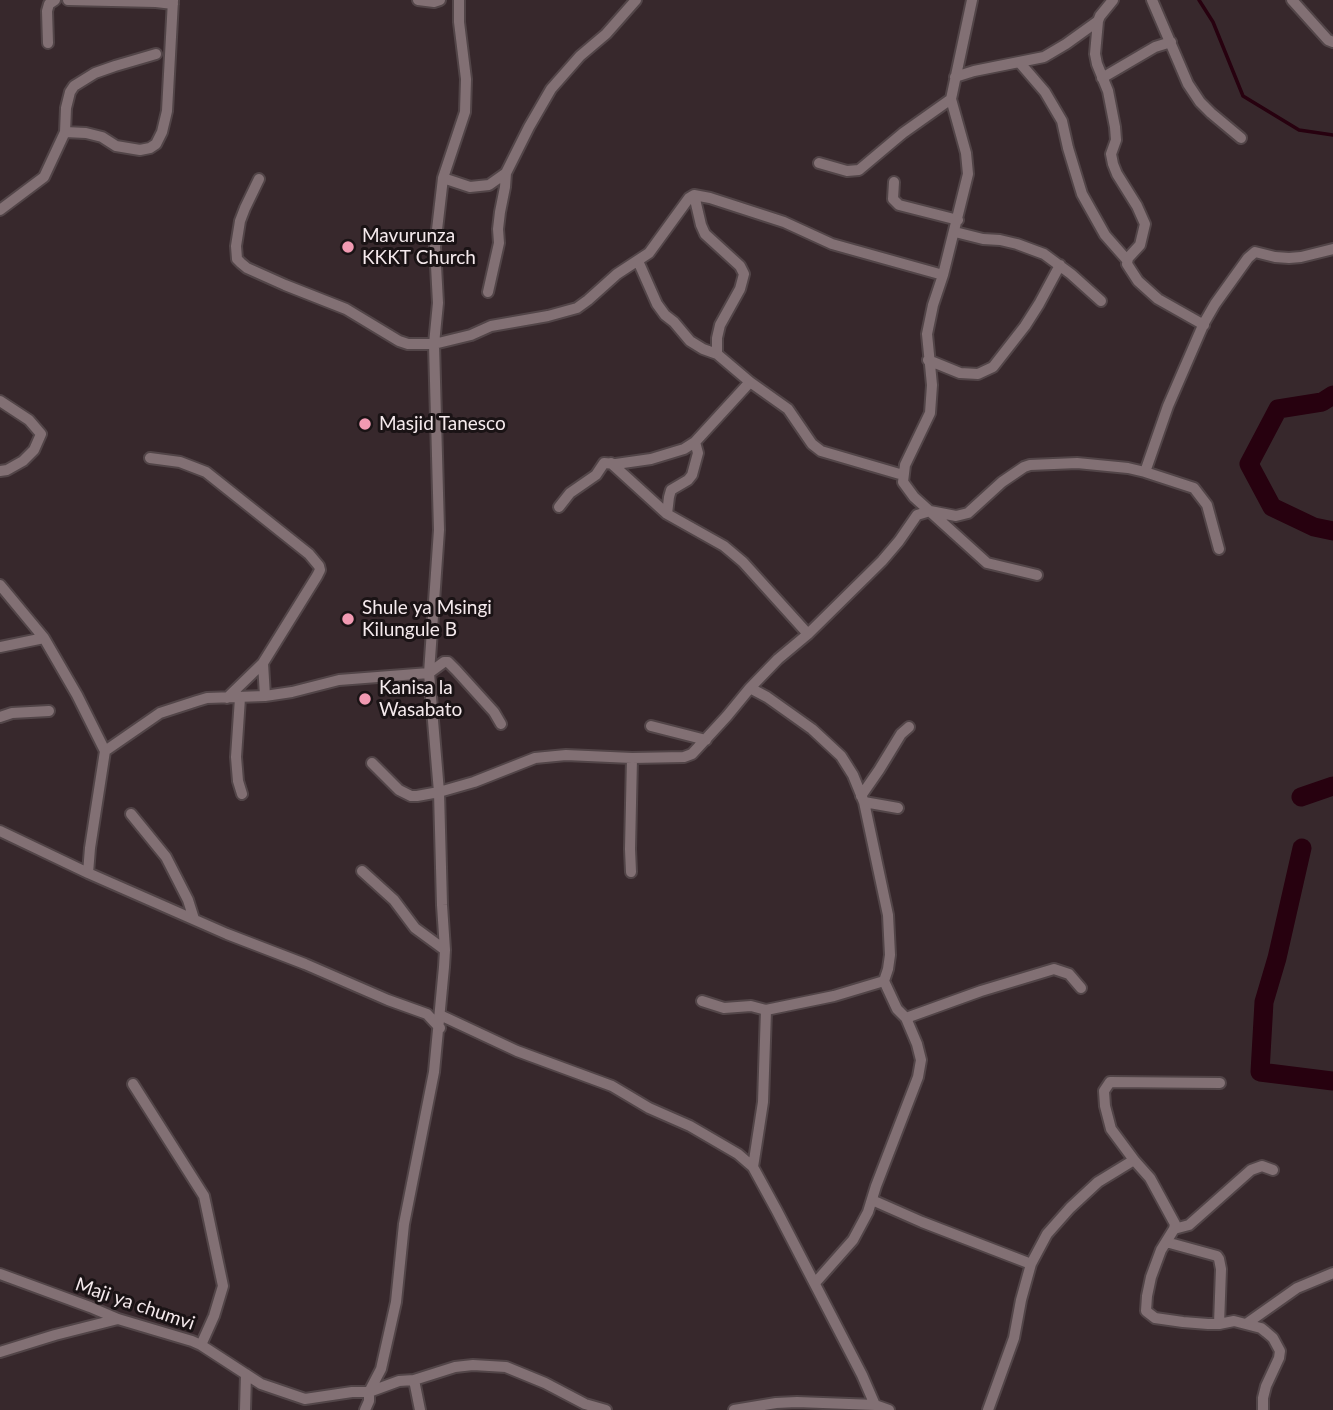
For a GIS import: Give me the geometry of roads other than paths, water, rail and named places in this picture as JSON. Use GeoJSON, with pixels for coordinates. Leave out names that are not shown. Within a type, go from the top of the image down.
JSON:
{"type":"FeatureCollection","features":[{"type":"Feature","properties":{"kind":"street"},"geometry":{"type":"LineString","coordinates":[[48,43],[47,11],[49,4],[55,0]]}},
{"type":"Feature","properties":{"kind":"street"},"geometry":{"type":"LineString","coordinates":[[65,132],[102,136],[116,146],[140,150],[156,144],[167,111],[173,2],[68,0]]}},
{"type":"Feature","properties":{"kind":"street"},"geometry":{"type":"LineString","coordinates":[[418,0],[440,0]]}},
{"type":"Feature","properties":{"kind":"street"},"geometry":{"type":"LineString","coordinates":[[365,1410],[369,1392],[381,1369],[396,1302],[404,1224],[440,1028],[445,950],[439,792],[429,673],[439,530],[434,344],[438,303],[435,247],[443,178],[465,113],[466,79],[459,0]]}},
{"type":"Feature","properties":{"kind":"street"},"geometry":{"type":"LineString","coordinates":[[488,292],[499,243],[506,173],[529,127],[551,89],[636,0]]}},
{"type":"Feature","properties":{"kind":"street"},"geometry":{"type":"LineString","coordinates":[[972,0],[951,99],[969,167],[927,334],[932,385],[930,412],[905,465],[903,482],[906,488],[986,563],[1037,575]]}},
{"type":"Feature","properties":{"kind":"street"},"geometry":{"type":"LineString","coordinates":[[1113,0],[1098,21],[1095,54],[1108,91],[1116,140],[1111,154],[1113,164],[1137,206],[1144,225],[1140,245],[1127,260]]}},
{"type":"Feature","properties":{"kind":"street"},"geometry":{"type":"LineString","coordinates":[[1152,0],[1188,84],[1200,102],[1241,138]]}},
{"type":"Feature","properties":{"kind":"street"},"geometry":{"type":"LineString","coordinates":[[1292,0],[1328,40],[1333,42]]}},
{"type":"Feature","properties":{"kind":"street"},"geometry":{"type":"LineString","coordinates":[[955,78],[974,71],[1044,57],[1098,21]]}},
{"type":"Feature","properties":{"kind":"street"},"geometry":{"type":"LineString","coordinates":[[1102,78],[1156,47],[1171,42]]}},
{"type":"Feature","properties":{"kind":"street"},"geometry":{"type":"LineString","coordinates":[[0,210],[44,177],[65,132],[67,99],[74,86],[115,66],[156,54]]}},
{"type":"Feature","properties":{"kind":"street"},"geometry":{"type":"LineString","coordinates":[[1020,63],[1045,92],[1062,121],[1082,194],[1105,234],[1127,260],[1130,270],[1158,299],[1204,325]]}},
{"type":"Feature","properties":{"kind":"street"},"geometry":{"type":"LineString","coordinates":[[819,163],[847,172],[859,170],[903,133],[951,99]]}},
{"type":"Feature","properties":{"kind":"street"},"geometry":{"type":"LineString","coordinates":[[443,178],[470,187],[489,185],[506,173]]}},
{"type":"Feature","properties":{"kind":"street"},"geometry":{"type":"LineString","coordinates":[[259,179],[239,228],[236,253],[240,263],[285,285],[346,309],[399,341],[414,345],[434,344],[471,335],[491,326],[577,308],[617,274],[649,254],[688,198],[694,195],[783,222],[832,244],[943,275]]}},
{"type":"Feature","properties":{"kind":"street"},"geometry":{"type":"LineString","coordinates":[[894,182],[892,194],[897,204],[983,239],[1000,240],[1044,254],[1101,301]]}},
{"type":"Feature","properties":{"kind":"street"},"geometry":{"type":"LineString","coordinates":[[694,195],[705,234],[740,266],[744,274],[740,289],[720,324],[717,354]]}},
{"type":"Feature","properties":{"kind":"street"},"geometry":{"type":"LineString","coordinates":[[1145,472],[1176,384],[1204,323],[1248,258],[1254,253],[1275,257],[1301,257],[1333,249]]}},
{"type":"Feature","properties":{"kind":"street"},"geometry":{"type":"LineString","coordinates":[[639,261],[665,315],[690,341],[717,354],[793,413],[812,444],[821,451],[903,475]]}},
{"type":"Feature","properties":{"kind":"street"},"geometry":{"type":"LineString","coordinates":[[929,360],[960,373],[978,374],[993,368],[1025,326],[1060,265]]}},
{"type":"Feature","properties":{"kind":"street"},"geometry":{"type":"LineString","coordinates":[[559,507],[570,493],[596,475],[604,463],[651,459],[684,449],[695,442],[750,382]]}},
{"type":"Feature","properties":{"kind":"street"},"geometry":{"type":"LineString","coordinates":[[0,401],[29,420],[41,434],[34,450],[23,461],[0,471]]}},
{"type":"Feature","properties":{"kind":"street"},"geometry":{"type":"LineString","coordinates":[[667,514],[671,490],[692,475],[698,453],[695,442]]}},
{"type":"Feature","properties":{"kind":"street"},"geometry":{"type":"LineString","coordinates":[[150,458],[180,463],[206,472],[317,562],[320,570],[263,663],[227,698]]}},
{"type":"Feature","properties":{"kind":"street"},"geometry":{"type":"LineString","coordinates":[[611,463],[667,514],[724,546],[743,562],[808,634]]}},
{"type":"Feature","properties":{"kind":"street"},"geometry":{"type":"LineString","coordinates":[[372,763],[392,785],[405,794],[417,796],[492,776],[535,758],[566,755],[684,757],[692,754],[778,659],[808,634],[882,561],[917,515],[930,511],[956,516],[968,513],[1002,482],[1030,465],[1077,463],[1128,468],[1194,488],[1207,505],[1219,549]]}},
{"type":"Feature","properties":{"kind":"street"},"geometry":{"type":"LineString","coordinates":[[0,585],[44,638],[105,751],[88,873]]}},
{"type":"Feature","properties":{"kind":"street"},"geometry":{"type":"LineString","coordinates":[[0,647],[44,638]]}},
{"type":"Feature","properties":{"kind":"street"},"geometry":{"type":"LineString","coordinates":[[105,751],[160,713],[207,698],[265,696],[339,680],[429,673],[443,662],[449,662],[494,712],[501,724]]}},
{"type":"Feature","properties":{"kind":"street"},"geometry":{"type":"LineString","coordinates":[[263,663],[265,696]]}},
{"type":"Feature","properties":{"kind":"street"},"geometry":{"type":"LineString","coordinates":[[750,688],[812,729],[841,757],[853,775],[862,799],[888,915],[890,956],[884,981],[897,1009],[906,1018],[921,1060],[918,1077],[868,1212],[853,1240],[815,1283]]}},
{"type":"Feature","properties":{"kind":"street"},"geometry":{"type":"LineString","coordinates":[[240,698],[236,757],[242,794]]}},
{"type":"Feature","properties":{"kind":"street"},"geometry":{"type":"LineString","coordinates":[[0,717],[12,713],[48,711]]}},
{"type":"Feature","properties":{"kind":"street"},"geometry":{"type":"LineString","coordinates":[[651,726],[706,740]]}},
{"type":"Feature","properties":{"kind":"street"},"geometry":{"type":"LineString","coordinates":[[862,799],[901,734],[909,727]]}},
{"type":"Feature","properties":{"kind":"street"},"geometry":{"type":"LineString","coordinates":[[631,872],[632,758]]}},
{"type":"Feature","properties":{"kind":"street"},"geometry":{"type":"LineString","coordinates":[[862,799],[898,808]]}},
{"type":"Feature","properties":{"kind":"street"},"geometry":{"type":"LineString","coordinates":[[131,814],[166,857],[188,900],[194,919]]}},
{"type":"Feature","properties":{"kind":"street"},"geometry":{"type":"LineString","coordinates":[[0,831],[227,934],[416,1009],[426,1014],[440,1028]]}},
{"type":"Feature","properties":{"kind":"street"},"geometry":{"type":"LineString","coordinates":[[362,871],[394,900],[415,928],[445,950]]}},
{"type":"Feature","properties":{"kind":"street"},"geometry":{"type":"LineString","coordinates":[[906,1018],[981,991],[1055,969],[1069,974],[1081,988]]}},
{"type":"Feature","properties":{"kind":"street"},"geometry":{"type":"LineString","coordinates":[[702,1001],[724,1008],[751,1006],[766,1010],[834,996],[884,981]]}},
{"type":"Feature","properties":{"kind":"street"},"geometry":{"type":"LineString","coordinates":[[753,1167],[763,1102],[766,1010]]}},
{"type":"Feature","properties":{"kind":"street"},"geometry":{"type":"LineString","coordinates":[[440,1015],[517,1051],[612,1086],[649,1108],[691,1126],[738,1154],[753,1167],[881,1408]]}},
{"type":"Feature","properties":{"kind":"street"},"geometry":{"type":"LineString","coordinates":[[1220,1083],[1110,1082],[1104,1091],[1105,1106],[1111,1129],[1150,1178],[1175,1224],[1151,1277],[1146,1311],[1156,1318],[1208,1324],[1234,1321],[1261,1328],[1266,1332],[1280,1351],[1266,1386],[1263,1410]]}},
{"type":"Feature","properties":{"kind":"street"},"geometry":{"type":"LineString","coordinates":[[132,1084],[204,1196],[223,1286],[201,1345]]}},
{"type":"Feature","properties":{"kind":"street"},"geometry":{"type":"LineString","coordinates":[[988,1410],[1014,1338],[1031,1264],[1047,1234],[1098,1182],[1134,1160]]}},
{"type":"Feature","properties":{"kind":"street"},"geometry":{"type":"LineString","coordinates":[[1174,1229],[1189,1225],[1251,1170],[1262,1166],[1273,1170]]}},
{"type":"Feature","properties":{"kind":"street"},"geometry":{"type":"LineString","coordinates":[[872,1200],[1031,1264]]}},
{"type":"Feature","properties":{"kind":"street"},"geometry":{"type":"LineString","coordinates":[[1167,1242],[1217,1256],[1219,1259],[1222,1269],[1219,1324]]}},
{"type":"Feature","properties":{"kind":"street"},"geometry":{"type":"LineString","coordinates":[[1246,1324],[1297,1288],[1333,1273]]}},
{"type":"Feature","properties":{"kind":"street","name":"Maji ya chumvi"},"geometry":{"type":"LineString","coordinates":[[0,1274],[118,1319],[201,1345],[261,1384],[305,1399],[369,1392],[399,1381],[414,1380],[455,1367],[474,1365],[506,1367],[585,1404],[606,1410]]}},
{"type":"Feature","properties":{"kind":"street"},"geometry":{"type":"LineString","coordinates":[[0,1352],[118,1319]]}},
{"type":"Feature","properties":{"kind":"street"},"geometry":{"type":"LineString","coordinates":[[245,1410],[246,1374]]}},
{"type":"Feature","properties":{"kind":"street"},"geometry":{"type":"LineString","coordinates":[[414,1380],[420,1410]]}},
{"type":"Feature","properties":{"kind":"street"},"geometry":{"type":"LineString","coordinates":[[734,1410],[797,1402],[881,1408]]}},
{"type":"Feature","properties":{"kind":"waterway"},"geometry":{"type":"LineString","coordinates":[[1199,0],[1213,22],[1243,96],[1299,130],[1333,135]]}},
{"type":"Feature","properties":{"kind":"waterway"},"geometry":{"type":"LineString","coordinates":[[1333,395],[1322,402],[1278,409],[1249,464],[1272,507],[1314,527],[1333,531]]}},
{"type":"Feature","properties":{"kind":"waterway"},"geometry":{"type":"LineString","coordinates":[[1301,797],[1333,786]]}},
{"type":"Feature","properties":{"kind":"waterway"},"geometry":{"type":"LineString","coordinates":[[1302,848],[1264,1002],[1260,1072],[1333,1081]]}},
{"type":"Feature","properties":{"kind":"place","name":"Mavurunza KKKT Church"},"geometry":{"type":"Point","coordinates":[348,247]}},
{"type":"Feature","properties":{"kind":"place","name":"Masjid Tanesco"},"geometry":{"type":"Point","coordinates":[365,424]}},
{"type":"Feature","properties":{"kind":"place","name":"Shule ya Msingi Kilungule B"},"geometry":{"type":"Point","coordinates":[348,619]}},
{"type":"Feature","properties":{"kind":"place","name":"Kanisa la Wasabato"},"geometry":{"type":"Point","coordinates":[365,699]}}]}
